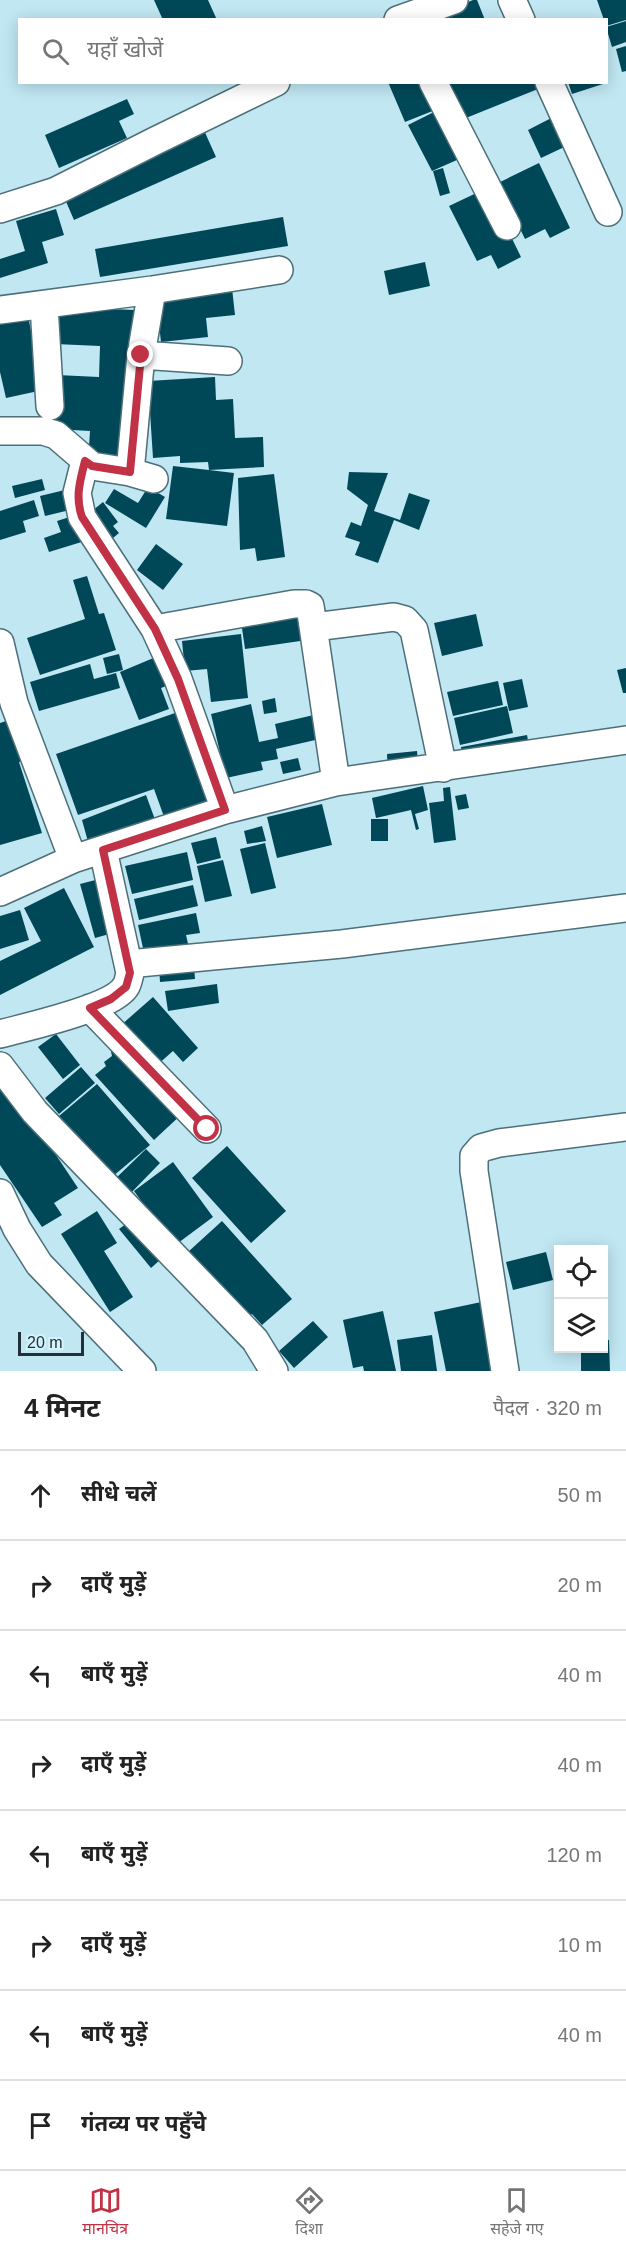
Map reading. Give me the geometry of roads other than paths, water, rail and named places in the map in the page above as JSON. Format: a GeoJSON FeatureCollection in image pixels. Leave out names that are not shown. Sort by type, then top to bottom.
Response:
{"type":"FeatureCollection","features":[{"type":"Feature","properties":{"kind":"street"},"geometry":{"type":"LineString","coordinates":[[403,18],[454,0]]}},
{"type":"Feature","properties":{"kind":"street"},"geometry":{"type":"LineString","coordinates":[[512,0],[520,18]]}},
{"type":"Feature","properties":{"kind":"street"},"geometry":{"type":"LineString","coordinates":[[0,210],[56,191],[272,84]]}},
{"type":"Feature","properties":{"kind":"street"},"geometry":{"type":"LineString","coordinates":[[434,84],[507,226]]}},
{"type":"Feature","properties":{"kind":"street"},"geometry":{"type":"LineString","coordinates":[[550,84],[608,212]]}},
{"type":"Feature","properties":{"kind":"street"},"geometry":{"type":"LineString","coordinates":[[0,310],[279,270]]}},
{"type":"Feature","properties":{"kind":"street"},"geometry":{"type":"LineString","coordinates":[[0,431],[43,431],[56,435],[92,466],[142,475],[141,355],[152,290]]}},
{"type":"Feature","properties":{"kind":"street"},"geometry":{"type":"LineString","coordinates":[[44,305],[50,406]]}},
{"type":"Feature","properties":{"kind":"street"},"geometry":{"type":"LineString","coordinates":[[141,355],[228,361]]}},
{"type":"Feature","properties":{"kind":"street"},"geometry":{"type":"LineString","coordinates":[[85,461],[77,494],[82,517],[155,629],[178,679],[225,810]]}},
{"type":"Feature","properties":{"kind":"street"},"geometry":{"type":"LineString","coordinates":[[155,629],[306,604],[312,611],[336,782]]}},
{"type":"Feature","properties":{"kind":"street"},"geometry":{"type":"LineString","coordinates":[[314,627],[394,617],[405,620],[414,630],[443,768]]}},
{"type":"Feature","properties":{"kind":"street"},"geometry":{"type":"LineString","coordinates":[[0,643],[14,703],[73,859]]}},
{"type":"Feature","properties":{"kind":"street"},"geometry":{"type":"LineString","coordinates":[[0,892],[73,859],[225,810],[336,782],[626,740]]}},
{"type":"Feature","properties":{"kind":"street"},"geometry":{"type":"LineString","coordinates":[[0,1034],[90,1008],[111,999],[126,987],[130,973],[103,850]]}},
{"type":"Feature","properties":{"kind":"street"},"geometry":{"type":"LineString","coordinates":[[128,964],[342,944],[626,908]]}},
{"type":"Feature","properties":{"kind":"street"},"geometry":{"type":"LineString","coordinates":[[90,1008],[207,1129]]}},
{"type":"Feature","properties":{"kind":"street"},"geometry":{"type":"LineString","coordinates":[[0,1066],[36,1112],[255,1340],[274,1371]]}},
{"type":"Feature","properties":{"kind":"street"},"geometry":{"type":"LineString","coordinates":[[505,1371],[474,1171],[474,1156],[481,1148],[499,1143],[626,1127]]}},
{"type":"Feature","properties":{"kind":"street"},"geometry":{"type":"LineString","coordinates":[[0,1193],[17,1229],[39,1264],[142,1371]]}}]}
